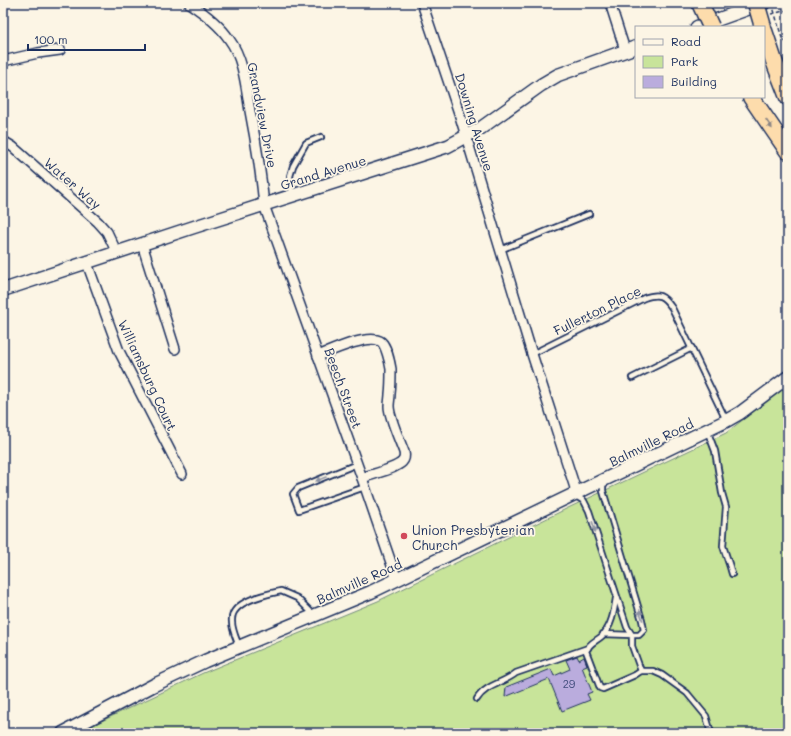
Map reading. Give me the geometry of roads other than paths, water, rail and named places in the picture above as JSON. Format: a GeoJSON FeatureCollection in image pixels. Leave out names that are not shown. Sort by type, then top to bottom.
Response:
{"type":"FeatureCollection","features":[{"type":"Feature","properties":{"kind":"highway"},"geometry":{"type":"LineString","coordinates":[[700,3],[711,26]]}},
{"type":"Feature","properties":{"kind":"highway"},"geometry":{"type":"LineString","coordinates":[[756,3],[768,30],[774,61],[788,96]]}},
{"type":"Feature","properties":{"kind":"highway"},"geometry":{"type":"LineString","coordinates":[[752,98],[788,151]]}},
{"type":"Feature","properties":{"kind":"street","name":"Grandview Drive"},"geometry":{"type":"LineString","coordinates":[[188,3],[221,29],[230,40],[238,54],[244,77],[261,172],[264,205]]}},
{"type":"Feature","properties":{"kind":"street","name":"Downing Avenue"},"geometry":{"type":"LineString","coordinates":[[422,3],[466,137],[576,494]]}},
{"type":"Feature","properties":{"kind":"street"},"geometry":{"type":"LineString","coordinates":[[610,3],[630,48]]}},
{"type":"Feature","properties":{"kind":"street"},"geometry":{"type":"LineString","coordinates":[[699,26],[764,3]]}},
{"type":"Feature","properties":{"kind":"street","name":"Grand Avenue"},"geometry":{"type":"LineString","coordinates":[[3,290],[142,244],[425,155],[448,146],[481,128],[541,85],[558,75],[630,48]]}},
{"type":"Feature","properties":{"kind":"street"},"geometry":{"type":"LineString","coordinates":[[3,61],[38,53],[60,50]]}},
{"type":"Feature","properties":{"kind":"street","name":"Water Way"},"geometry":{"type":"LineString","coordinates":[[3,141],[13,147],[98,222],[107,232],[117,253]]}},
{"type":"Feature","properties":{"kind":"street","name":"Beech Street"},"geometry":{"type":"LineString","coordinates":[[264,205],[364,482],[397,580]]}},
{"type":"Feature","properties":{"kind":"street"},"geometry":{"type":"LineString","coordinates":[[142,244],[175,349]]}},
{"type":"Feature","properties":{"kind":"street","name":"Williamsburg Court"},"geometry":{"type":"LineString","coordinates":[[87,263],[107,320],[122,356],[182,474]]}},
{"type":"Feature","properties":{"kind":"street"},"geometry":{"type":"LineString","coordinates":[[318,356],[340,347],[372,340],[380,341],[388,355],[391,368],[389,406],[405,458],[396,466],[364,482]]}},
{"type":"Feature","properties":{"kind":"street","name":"Balmville Road"},"geometry":{"type":"LineString","coordinates":[[63,733],[85,727],[154,685],[205,660],[316,616],[397,580],[726,421],[740,413],[788,377]]}},
{"type":"Feature","properties":{"kind":"lane"},"geometry":{"type":"LineString","coordinates":[[293,196],[290,176],[293,166],[306,143],[321,136]]}},
{"type":"Feature","properties":{"kind":"lane"},"geometry":{"type":"LineString","coordinates":[[500,250],[589,214]]}},
{"type":"Feature","properties":{"kind":"lane","name":"Fullerton Place"},"geometry":{"type":"LineString","coordinates":[[532,354],[644,298],[656,295],[662,296],[672,308],[726,421]]}},
{"type":"Feature","properties":{"kind":"lane"},"geometry":{"type":"LineString","coordinates":[[632,378],[692,348]]}},
{"type":"Feature","properties":{"kind":"lane"},"geometry":{"type":"LineString","coordinates":[[707,430],[715,451],[722,493],[726,507],[723,546],[732,574]]}},
{"type":"Feature","properties":{"kind":"lane"},"geometry":{"type":"LineString","coordinates":[[357,464],[298,488],[293,494],[295,502],[299,510],[364,482]]}},
{"type":"Feature","properties":{"kind":"lane"},"geometry":{"type":"LineString","coordinates":[[603,481],[603,491],[644,630],[639,635],[604,634]]}},
{"type":"Feature","properties":{"kind":"lane"},"geometry":{"type":"LineString","coordinates":[[576,494],[584,500],[589,512],[616,596],[627,627],[632,635],[632,646],[641,671]]}},
{"type":"Feature","properties":{"kind":"lane"},"geometry":{"type":"LineString","coordinates":[[239,647],[232,624],[232,617],[235,609],[243,603],[281,591],[297,598],[316,616]]}},
{"type":"Feature","properties":{"kind":"lane"},"geometry":{"type":"LineString","coordinates":[[616,596],[608,629],[604,634],[589,645],[586,651],[600,688],[603,689],[641,671],[653,671],[658,673],[687,693],[706,716],[711,733]]}},
{"type":"Feature","properties":{"kind":"lane"},"geometry":{"type":"LineString","coordinates":[[477,699],[484,690],[509,679],[516,673],[588,648]]}},
{"type":"Feature","properties":{"kind":"place","name":"Union Presbyterian Church"},"geometry":{"type":"Point","coordinates":[404,536]}}]}
